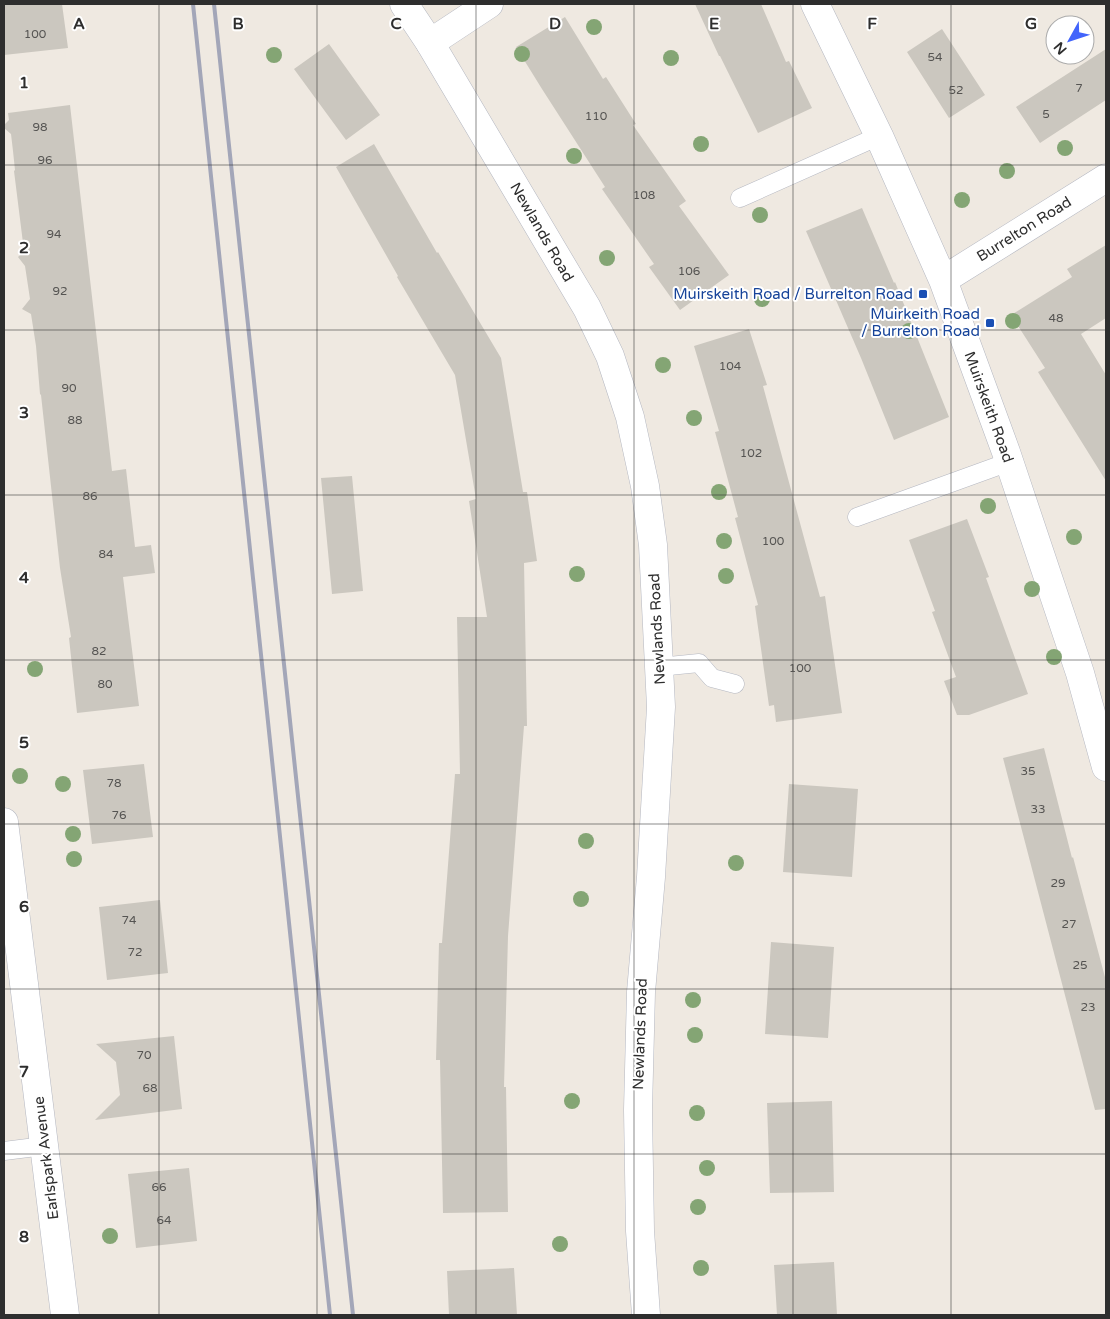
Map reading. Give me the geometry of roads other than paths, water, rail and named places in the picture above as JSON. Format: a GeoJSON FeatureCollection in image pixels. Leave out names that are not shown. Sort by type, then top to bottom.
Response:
{"type":"FeatureCollection","features":[{"type":"Feature","properties":{"kind":"street","name":"Newlands Road"},"geometry":{"type":"LineString","coordinates":[[404,4],[430,43],[587,308],[610,356],[630,417],[645,486],[652,545],[661,707],[651,877],[640,992],[638,1110],[640,1231],[646,1315]]}},
{"type":"Feature","properties":{"kind":"street"},"geometry":{"type":"LineString","coordinates":[[430,43],[489,4]]}},
{"type":"Feature","properties":{"kind":"street","name":"Muirskeith Road"},"geometry":{"type":"LineString","coordinates":[[816,4],[879,136],[942,280],[1009,462],[1080,673],[1106,767]]}},
{"type":"Feature","properties":{"kind":"street","name":"Burrelton Road"},"geometry":{"type":"LineString","coordinates":[[942,280],[1106,178]]}},
{"type":"Feature","properties":{"kind":"street","name":"Earlspark Avenue"},"geometry":{"type":"LineString","coordinates":[[4,822],[12,942],[44,1146],[65,1315]]}},
{"type":"Feature","properties":{"kind":"lane"},"geometry":{"type":"LineString","coordinates":[[740,198],[879,136]]}},
{"type":"Feature","properties":{"kind":"lane"},"geometry":{"type":"LineString","coordinates":[[857,517],[1009,462]]}},
{"type":"Feature","properties":{"kind":"lane"},"geometry":{"type":"LineString","coordinates":[[659,667],[699,663],[712,678],[735,684]]}},
{"type":"Feature","properties":{"kind":"lane"},"geometry":{"type":"LineString","coordinates":[[4,1151],[44,1146]]}},
{"type":"Feature","properties":{"kind":"railway"},"geometry":{"type":"LineString","coordinates":[[193,4],[330,1315]]}},
{"type":"Feature","properties":{"kind":"railway"},"geometry":{"type":"LineString","coordinates":[[214,4],[353,1315]]}},
{"type":"Feature","properties":{"kind":"place","name":"Muirskeith Road / Burrelton Road"},"geometry":{"type":"Point","coordinates":[923,294]}},
{"type":"Feature","properties":{"kind":"place","name":"Muirkeith Road / Burrelton Road"},"geometry":{"type":"Point","coordinates":[990,323]}}]}
